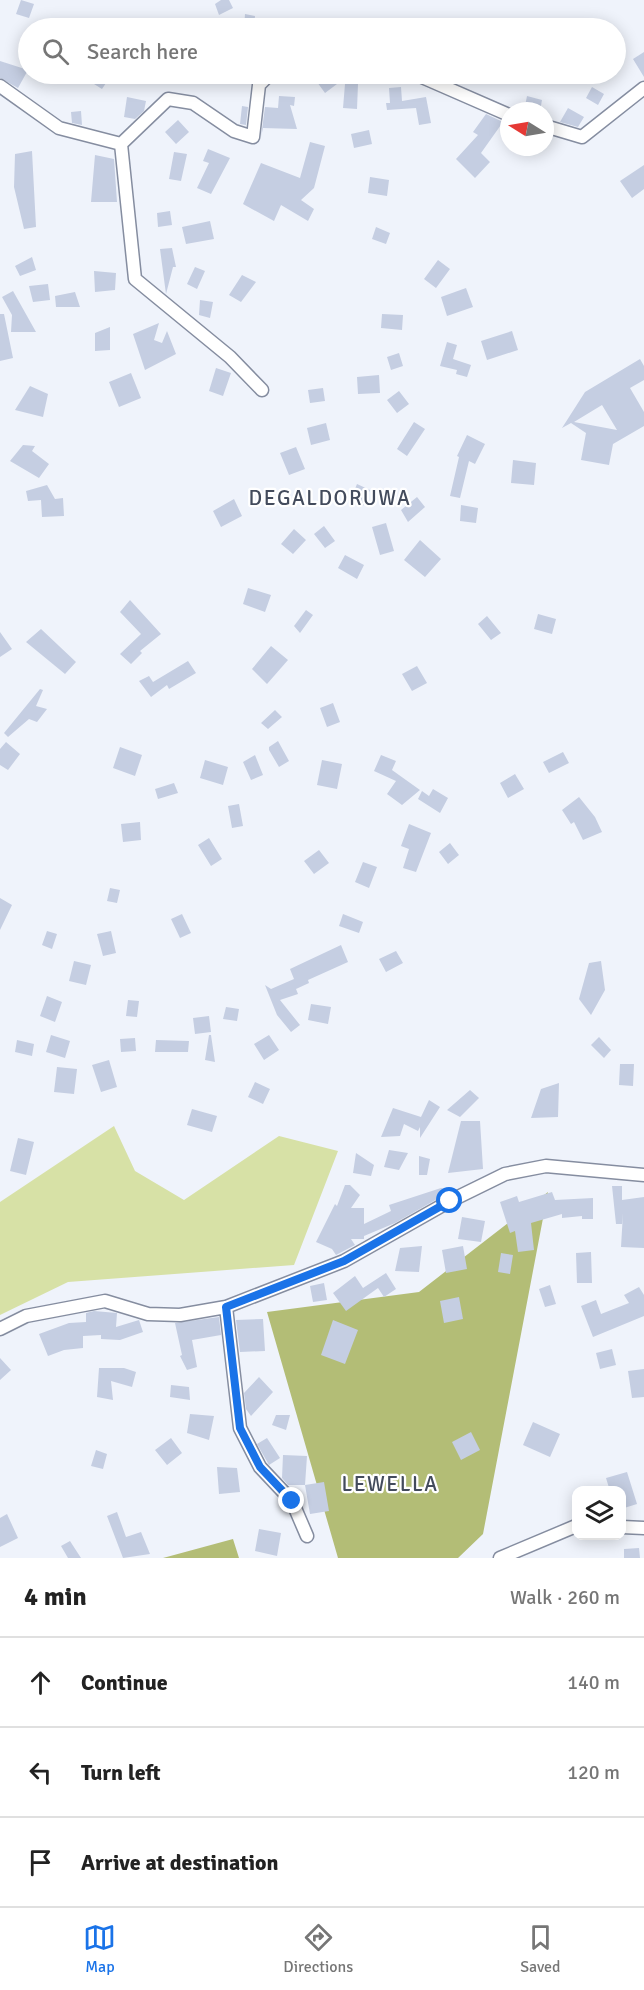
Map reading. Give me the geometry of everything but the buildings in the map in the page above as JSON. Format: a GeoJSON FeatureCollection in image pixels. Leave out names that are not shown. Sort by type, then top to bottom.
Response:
{"type":"FeatureCollection","features":[{"type":"Feature","properties":{"kind":"street"},"geometry":{"type":"LineString","coordinates":[[121,144],[168,99],[193,103],[234,131],[253,137],[260,84]]}},
{"type":"Feature","properties":{"kind":"street"},"geometry":{"type":"LineString","coordinates":[[438,84],[500,111]]}},
{"type":"Feature","properties":{"kind":"street"},"geometry":{"type":"LineString","coordinates":[[0,86],[59,128],[121,144]]}},
{"type":"Feature","properties":{"kind":"street"},"geometry":{"type":"LineString","coordinates":[[554,129],[582,137],[644,88]]}},
{"type":"Feature","properties":{"kind":"street"},"geometry":{"type":"LineString","coordinates":[[121,144],[135,279],[230,357],[262,390]]}},
{"type":"Feature","properties":{"kind":"street"},"geometry":{"type":"LineString","coordinates":[[0,1329],[26,1316],[105,1301],[148,1314],[180,1315],[226,1307],[344,1261],[450,1201],[505,1174],[546,1166],[644,1176]]}},
{"type":"Feature","properties":{"kind":"street"},"geometry":{"type":"LineString","coordinates":[[226,1307],[240,1428],[260,1467],[292,1501],[307,1536]]}},
{"type":"Feature","properties":{"kind":"street"},"geometry":{"type":"LineString","coordinates":[[626,1527],[644,1528]]}},
{"type":"Feature","properties":{"kind":"street"},"geometry":{"type":"LineString","coordinates":[[500,1558],[572,1528]]}},
{"type":"Feature","properties":{"kind":"green space"},"geometry":{"type":"Polygon","coordinates":[[[114,1126],[135,1171],[184,1200],[279,1136],[338,1151],[294,1265],[68,1282],[0,1315],[0,1202],[114,1126]]]}},
{"type":"Feature","properties":{"kind":"green space"},"geometry":{"type":"Polygon","coordinates":[[[548,1192],[483,1534],[458,1558],[338,1558],[267,1312],[419,1292],[548,1192]]]}},
{"type":"Feature","properties":{"kind":"green space"},"geometry":{"type":"Polygon","coordinates":[[[233,1539],[239,1558],[163,1558],[233,1539]]]}},
{"type":"Feature","properties":{"kind":"district","name":"DEGALDORUWA"},"geometry":{"type":"Point","coordinates":[330,498]}},
{"type":"Feature","properties":{"kind":"district","name":"LEWELLA"},"geometry":{"type":"Point","coordinates":[390,1484]}},
{"type":"Feature","properties":{"kind":"route"},"geometry":{"type":"LineString","coordinates":[[292,1501],[260,1467],[240,1428],[226,1307],[344,1261],[450,1201]]}}]}
